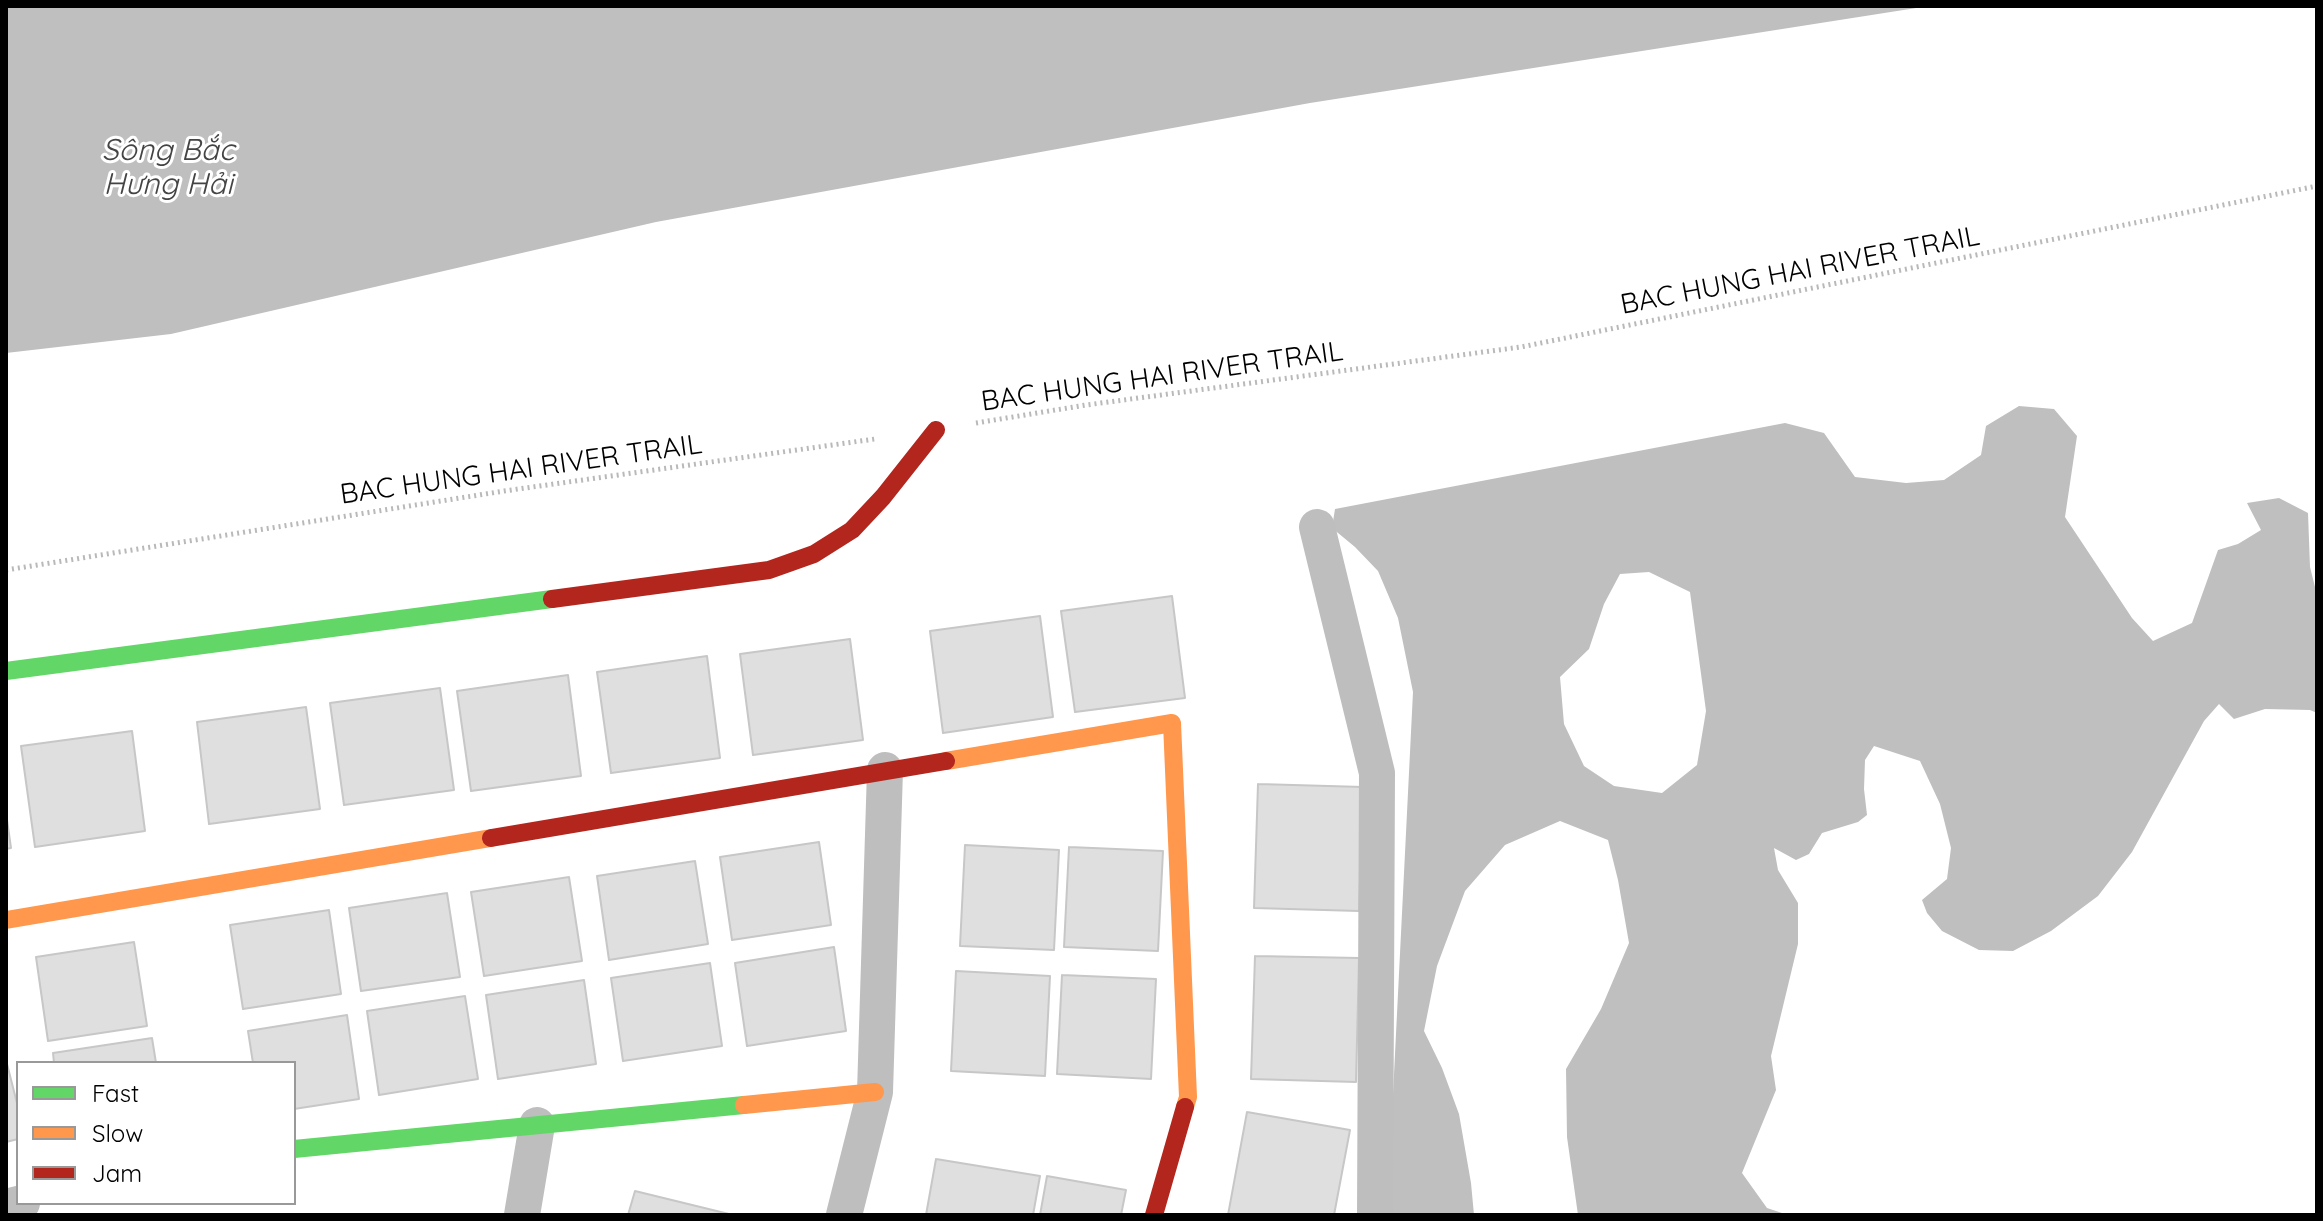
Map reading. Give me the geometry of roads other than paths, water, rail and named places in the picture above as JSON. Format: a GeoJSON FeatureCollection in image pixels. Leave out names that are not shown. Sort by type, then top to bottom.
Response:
{"type":"FeatureCollection","features":[{"type":"Feature","properties":{"kind":"street"},"geometry":{"type":"LineString","coordinates":[[6,671],[769,570],[814,554],[852,530],[883,497],[936,430]]}},
{"type":"Feature","properties":{"kind":"street"},"geometry":{"type":"LineString","coordinates":[[1317,527],[1377,773],[1375,1215]]}},
{"type":"Feature","properties":{"kind":"street"},"geometry":{"type":"LineString","coordinates":[[6,920],[1172,723],[1188,1097],[1154,1215]]}},
{"type":"Feature","properties":{"kind":"street"},"geometry":{"type":"LineString","coordinates":[[844,1215],[875,1092],[885,770]]}},
{"type":"Feature","properties":{"kind":"street"},"geometry":{"type":"LineString","coordinates":[[296,1149],[875,1092]]}},
{"type":"Feature","properties":{"kind":"street"},"geometry":{"type":"LineString","coordinates":[[522,1215],[537,1125]]}},
{"type":"Feature","properties":{"kind":"water","name":"Sông Bắc Hưng Hải"},"geometry":{"type":"Polygon","coordinates":[[[6,6],[1929,6],[1310,103],[656,222],[171,334],[6,353],[6,6]]]}},
{"type":"Feature","properties":{"kind":"water"},"geometry":{"type":"Polygon","coordinates":[[[2019,406],[2054,409],[2077,436],[2065,517],[2132,618],[2153,641],[2192,623],[2218,550],[2238,544],[2261,530],[2247,503],[2279,498],[2308,513],[2310,567],[2317,595],[2317,713],[2310,710],[2265,709],[2234,719],[2219,704],[2204,721],[2132,852],[2098,896],[2051,931],[2013,951],[1979,950],[1942,931],[1927,913],[1922,900],[1947,879],[1951,848],[1940,804],[1920,761],[1874,746],[1865,760],[1867,815],[1858,822],[1822,833],[1809,854],[1796,860],[1774,848],[1778,870],[1798,903],[1798,944],[1771,1056],[1776,1090],[1742,1173],[1767,1208],[1788,1215],[1578,1215],[1567,1137],[1566,1069],[1601,1009],[1629,943],[1618,880],[1608,840],[1560,821],[1505,845],[1465,891],[1437,966],[1424,1031],[1459,1114],[1474,1215],[1387,1215],[1413,692],[1398,618],[1378,571],[1332,528],[1335,509],[1785,423],[1824,433],[1855,477],[1906,483],[1944,480],[1981,455],[1986,426],[2019,406]],[[1649,572],[1620,574],[1604,604],[1589,649],[1560,677],[1564,724],[1584,766],[1614,786],[1662,793],[1697,765],[1706,711],[1690,592],[1649,572]]]}}]}
